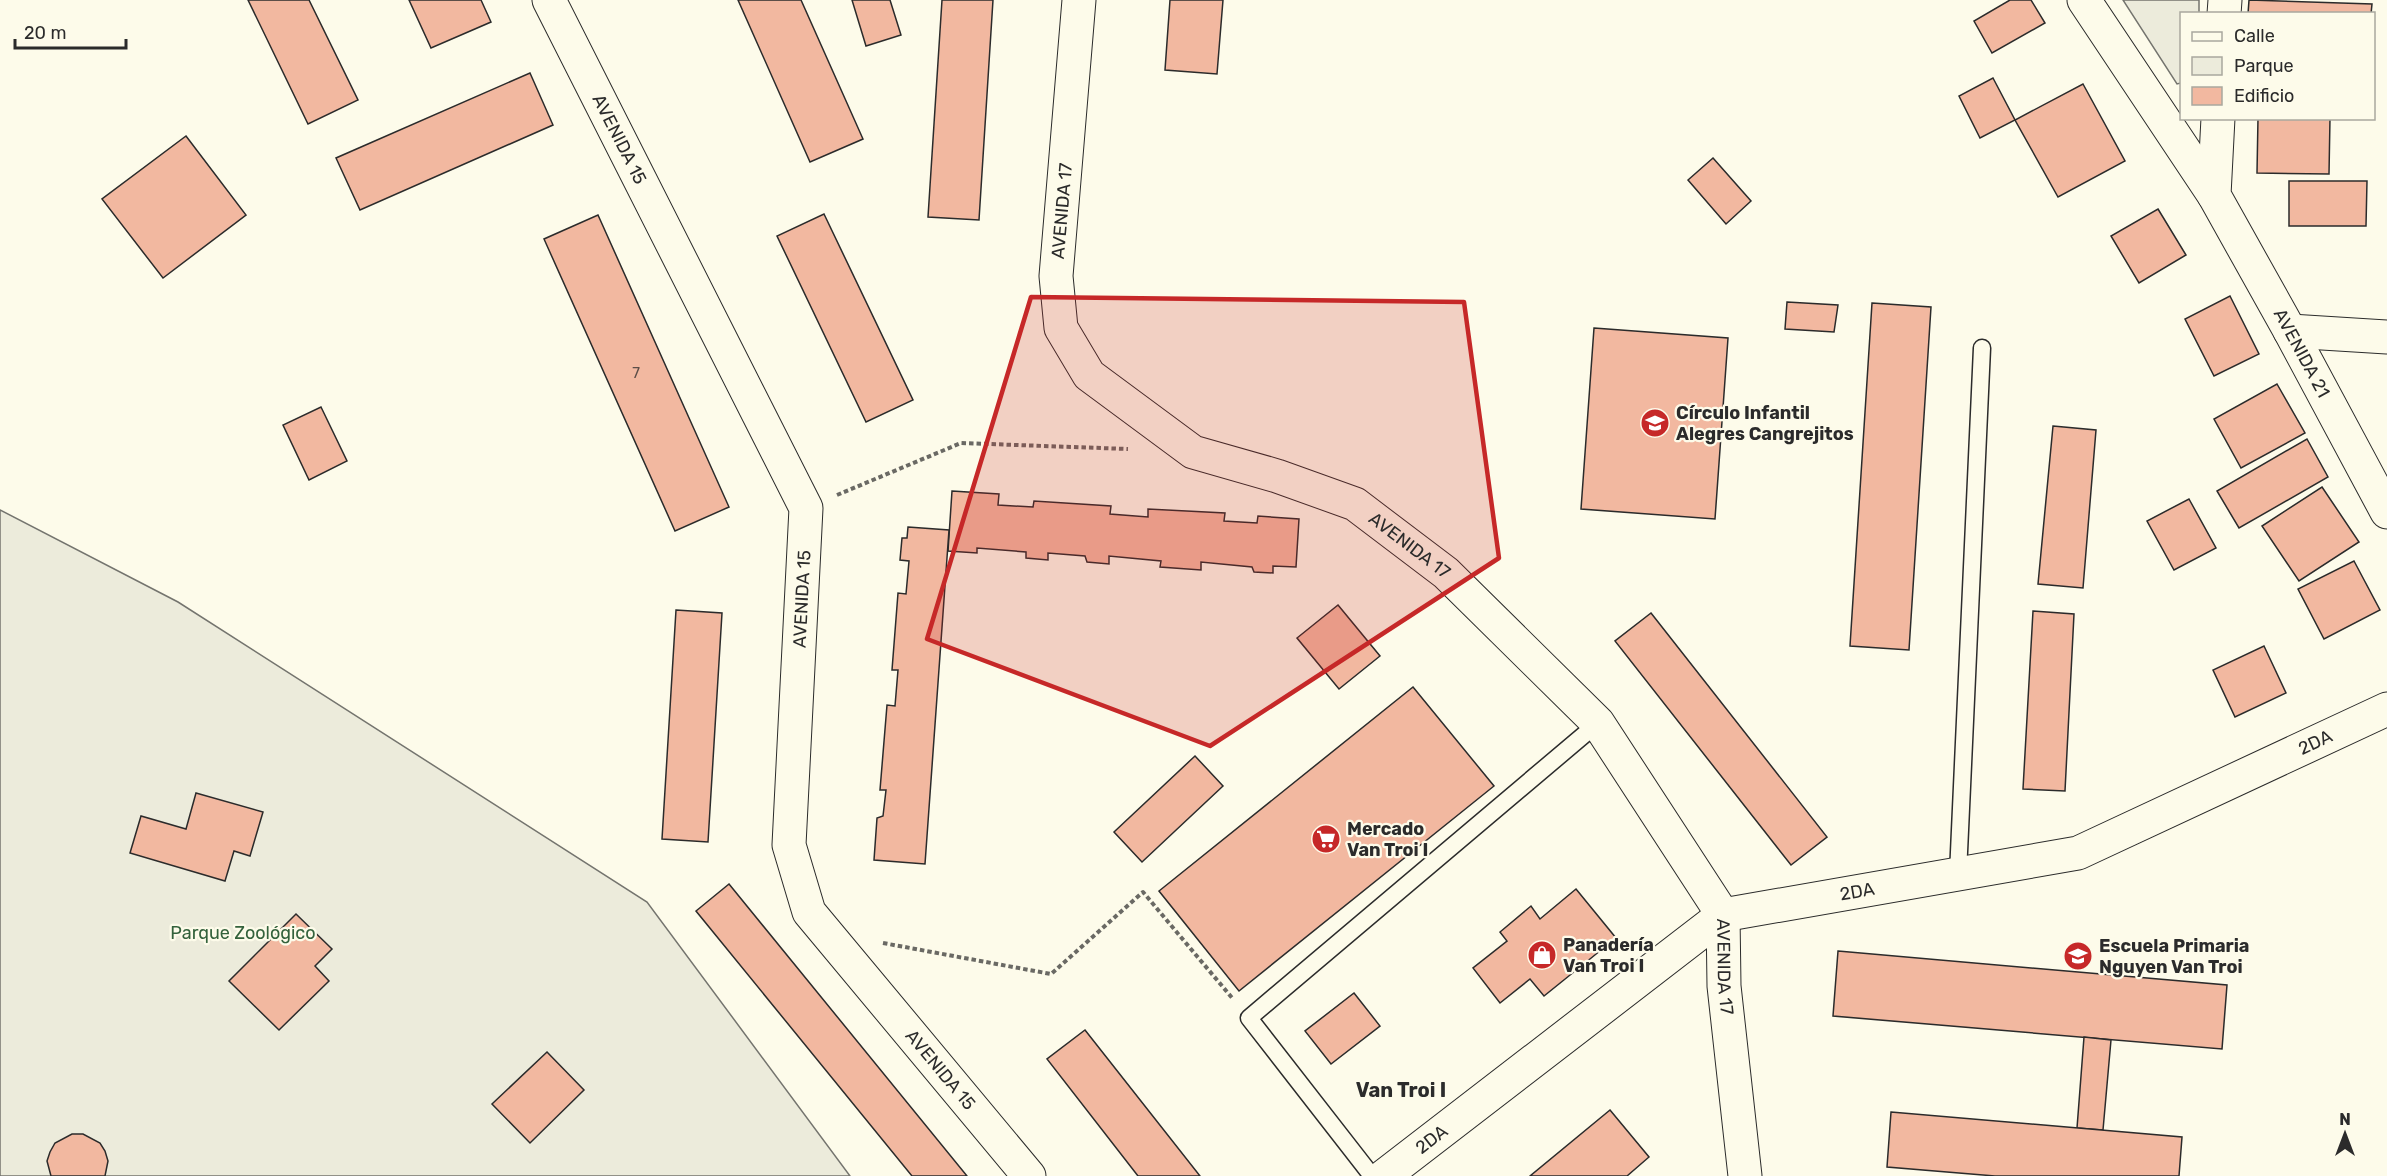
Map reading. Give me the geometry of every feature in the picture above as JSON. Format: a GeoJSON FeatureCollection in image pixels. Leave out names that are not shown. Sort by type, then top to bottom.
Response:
{"type":"FeatureCollection","features":[{"type":"Feature","properties":{"kind":"street","name":"AVENIDA 15"},"geometry":{"type":"LineString","coordinates":[[549,0],[806,508],[789,845],[809,912],[1029,1176]]}},
{"type":"Feature","properties":{"kind":"street","name":"AVENIDA 17"},"geometry":{"type":"LineString","coordinates":[[1079,0],[1056,276],[1061,328],[1089,375],[1193,452],[1277,476],[1355,504],[1446,573],[1598,723],[1723,915],[1724,986],[1745,1176]]}},
{"type":"Feature","properties":{"kind":"street","name":"AVENIDA 21"},"geometry":{"type":"LineString","coordinates":[[2084,0],[2214,195],[2387,512]]}},
{"type":"Feature","properties":{"kind":"street"},"geometry":{"type":"LineString","coordinates":[[2214,195],[2218,120]]}},
{"type":"Feature","properties":{"kind":"street"},"geometry":{"type":"LineString","coordinates":[[2290,331],[2387,338]]}},
{"type":"Feature","properties":{"kind":"street","name":"2DA"},"geometry":{"type":"LineString","coordinates":[[1384,1176],[1723,915],[2078,853],[2387,709]]}},
{"type":"Feature","properties":{"kind":"lane"},"geometry":{"type":"LineString","coordinates":[[1958,874],[1982,348]]}},
{"type":"Feature","properties":{"kind":"lane"},"geometry":{"type":"LineString","coordinates":[[1372,1176],[1249,1018],[1598,723]]}},
{"type":"Feature","properties":{"kind":"path"},"geometry":{"type":"LineString","coordinates":[[806,508],[961,443],[1135,450]]}},
{"type":"Feature","properties":{"kind":"path"},"geometry":{"type":"LineString","coordinates":[[826,933],[1051,974],[1143,892],[1249,1018]]}},
{"type":"Feature","properties":{"kind":"highlighted area"},"geometry":{"type":"Polygon","coordinates":[[[1031,297],[1464,302],[1499,558],[1210,746],[927,639],[1031,297]]]}},
{"type":"Feature","properties":{"kind":"green space"},"geometry":{"type":"Polygon","coordinates":[[[2123,0],[2199,0],[2199,12],[2180,12],[2180,83],[2177,84],[2123,0]]]}},
{"type":"Feature","properties":{"kind":"green space","name":"Parque Zoológico"},"geometry":{"type":"Polygon","coordinates":[[[0,510],[178,602],[647,902],[850,1176],[0,1176],[0,510]]]}},
{"type":"Feature","properties":{"kind":"building"},"geometry":{"type":"Polygon","coordinates":[[[248,0],[309,0],[358,100],[308,124],[248,0]]]}},
{"type":"Feature","properties":{"kind":"building"},"geometry":{"type":"Polygon","coordinates":[[[409,0],[481,0],[491,22],[431,48],[409,0]]]}},
{"type":"Feature","properties":{"kind":"building"},"geometry":{"type":"Polygon","coordinates":[[[738,0],[801,0],[863,139],[810,162],[738,0]]]}},
{"type":"Feature","properties":{"kind":"building"},"geometry":{"type":"Polygon","coordinates":[[[852,0],[890,0],[901,35],[866,46],[852,0]]]}},
{"type":"Feature","properties":{"kind":"building"},"geometry":{"type":"Polygon","coordinates":[[[942,0],[993,0],[979,220],[928,217],[942,0]]]}},
{"type":"Feature","properties":{"kind":"building"},"geometry":{"type":"Polygon","coordinates":[[[1170,0],[1223,0],[1217,74],[1165,70],[1170,0]]]}},
{"type":"Feature","properties":{"kind":"building"},"geometry":{"type":"Polygon","coordinates":[[[2010,0],[2031,0],[2045,23],[1992,53],[1974,21],[2010,0]]]}},
{"type":"Feature","properties":{"kind":"building"},"geometry":{"type":"Polygon","coordinates":[[[2249,0],[2372,4],[2371,12],[2248,12],[2249,0]]]}},
{"type":"Feature","properties":{"kind":"building"},"geometry":{"type":"Polygon","coordinates":[[[530,73],[553,125],[360,210],[336,158],[530,73]]]}},
{"type":"Feature","properties":{"kind":"building"},"geometry":{"type":"Polygon","coordinates":[[[1993,78],[2015,120],[1980,138],[1959,96],[1993,78]]]}},
{"type":"Feature","properties":{"kind":"building"},"geometry":{"type":"Polygon","coordinates":[[[2083,84],[2125,161],[2058,197],[2015,120],[2083,84]]]}},
{"type":"Feature","properties":{"kind":"building"},"geometry":{"type":"Polygon","coordinates":[[[2258,120],[2330,120],[2329,174],[2257,173],[2258,120]]]}},
{"type":"Feature","properties":{"kind":"building"},"geometry":{"type":"Polygon","coordinates":[[[186,136],[246,215],[163,278],[102,199],[186,136]]]}},
{"type":"Feature","properties":{"kind":"building"},"geometry":{"type":"Polygon","coordinates":[[[1713,158],[1751,201],[1726,224],[1688,180],[1713,158]]]}},
{"type":"Feature","properties":{"kind":"building"},"geometry":{"type":"Polygon","coordinates":[[[2289,181],[2367,181],[2366,226],[2289,226],[2289,181]]]}},
{"type":"Feature","properties":{"kind":"building"},"geometry":{"type":"Polygon","coordinates":[[[2158,209],[2186,255],[2139,283],[2111,236],[2158,209]]]}},
{"type":"Feature","properties":{"kind":"building"},"geometry":{"type":"Polygon","coordinates":[[[824,214],[913,400],[866,422],[777,236],[824,214]]]}},
{"type":"Feature","properties":{"kind":"building"},"geometry":{"type":"Polygon","coordinates":[[[598,215],[729,507],[675,531],[544,239],[598,215]]]}},
{"type":"Feature","properties":{"kind":"building"},"geometry":{"type":"Polygon","coordinates":[[[2230,296],[2259,354],[2214,376],[2185,319],[2230,296]]]}},
{"type":"Feature","properties":{"kind":"building"},"geometry":{"type":"Polygon","coordinates":[[[1787,302],[1838,305],[1834,332],[1785,329],[1787,302]]]}},
{"type":"Feature","properties":{"kind":"building"},"geometry":{"type":"Polygon","coordinates":[[[1872,303],[1931,307],[1909,650],[1850,646],[1872,303]]]}},
{"type":"Feature","properties":{"kind":"building","name":"Círculo Infantil Alegres Cangrejitos"},"geometry":{"type":"Polygon","coordinates":[[[1594,328],[1728,338],[1715,519],[1581,509],[1594,328]]]}},
{"type":"Feature","properties":{"kind":"building"},"geometry":{"type":"Polygon","coordinates":[[[2277,384],[2305,433],[2241,468],[2214,419],[2277,384]]]}},
{"type":"Feature","properties":{"kind":"building"},"geometry":{"type":"Polygon","coordinates":[[[321,407],[347,461],[309,480],[283,425],[321,407]]]}},
{"type":"Feature","properties":{"kind":"building"},"geometry":{"type":"Polygon","coordinates":[[[2053,426],[2096,430],[2083,588],[2038,584],[2053,426]]]}},
{"type":"Feature","properties":{"kind":"building"},"geometry":{"type":"Polygon","coordinates":[[[2307,439],[2328,477],[2239,528],[2217,491],[2307,439]]]}},
{"type":"Feature","properties":{"kind":"building"},"geometry":{"type":"Polygon","coordinates":[[[2322,487],[2359,542],[2299,581],[2262,526],[2322,487]]]}},
{"type":"Feature","properties":{"kind":"building"},"geometry":{"type":"Polygon","coordinates":[[[952,491],[999,494],[998,505],[1033,507],[1034,501],[1111,506],[1110,514],[1148,517],[1148,509],[1225,513],[1224,521],[1257,523],[1258,516],[1299,519],[1296,567],[1273,566],[1273,573],[1254,572],[1252,567],[1201,562],[1201,570],[1160,567],[1161,561],[1109,556],[1109,564],[1087,562],[1085,556],[1048,553],[1048,560],[1026,558],[1026,552],[977,548],[977,553],[948,551],[952,491]]]}},
{"type":"Feature","properties":{"kind":"building"},"geometry":{"type":"Polygon","coordinates":[[[2189,499],[2216,548],[2174,570],[2147,521],[2189,499]]]}},
{"type":"Feature","properties":{"kind":"building"},"geometry":{"type":"Polygon","coordinates":[[[908,527],[949,530],[925,864],[874,860],[877,818],[883,816],[886,790],[880,790],[887,705],[895,706],[898,670],[892,670],[898,593],[906,594],[909,561],[900,560],[902,538],[907,538],[908,527]]]}},
{"type":"Feature","properties":{"kind":"building"},"geometry":{"type":"Polygon","coordinates":[[[2354,561],[2380,610],[2324,639],[2298,589],[2354,561]]]}},
{"type":"Feature","properties":{"kind":"building"},"geometry":{"type":"Polygon","coordinates":[[[1338,605],[1380,656],[1339,689],[1297,638],[1338,605]]]}},
{"type":"Feature","properties":{"kind":"building"},"geometry":{"type":"Polygon","coordinates":[[[676,610],[722,613],[708,842],[662,839],[676,610]]]}},
{"type":"Feature","properties":{"kind":"building"},"geometry":{"type":"Polygon","coordinates":[[[2033,611],[2074,614],[2065,791],[2023,789],[2033,611]]]}},
{"type":"Feature","properties":{"kind":"building"},"geometry":{"type":"Polygon","coordinates":[[[1651,613],[1827,837],[1791,865],[1615,641],[1651,613]]]}},
{"type":"Feature","properties":{"kind":"building"},"geometry":{"type":"Polygon","coordinates":[[[2264,646],[2286,693],[2235,717],[2213,670],[2264,646]]]}},
{"type":"Feature","properties":{"kind":"building","name":"Mercado Van Troi I"},"geometry":{"type":"Polygon","coordinates":[[[1413,687],[1494,786],[1239,991],[1159,891],[1413,687]]]}},
{"type":"Feature","properties":{"kind":"building"},"geometry":{"type":"Polygon","coordinates":[[[1195,756],[1223,786],[1142,862],[1114,832],[1195,756]]]}},
{"type":"Feature","properties":{"kind":"building"},"geometry":{"type":"Polygon","coordinates":[[[196,793],[263,812],[250,856],[234,851],[225,881],[130,853],[141,816],[186,829],[196,793]]]}},
{"type":"Feature","properties":{"kind":"building"},"geometry":{"type":"Polygon","coordinates":[[[729,884],[967,1176],[912,1176],[696,911],[729,884]]]}},
{"type":"Feature","properties":{"kind":"building","name":"Panadería Van Troi I"},"geometry":{"type":"Polygon","coordinates":[[[1576,889],[1616,938],[1544,996],[1530,979],[1500,1003],[1473,968],[1507,941],[1500,932],[1531,906],[1540,919],[1576,889]]]}},
{"type":"Feature","properties":{"kind":"building"},"geometry":{"type":"Polygon","coordinates":[[[296,914],[332,949],[315,966],[329,981],[279,1030],[229,981],[296,914]]]}},
{"type":"Feature","properties":{"kind":"building"},"geometry":{"type":"Polygon","coordinates":[[[1838,951],[2227,985],[2222,1049],[1833,1016],[1838,951]]]}},
{"type":"Feature","properties":{"kind":"building"},"geometry":{"type":"Polygon","coordinates":[[[1354,993],[1380,1026],[1331,1064],[1305,1031],[1354,993]]]}},
{"type":"Feature","properties":{"kind":"building"},"geometry":{"type":"Polygon","coordinates":[[[1085,1030],[1200,1176],[1138,1176],[1047,1059],[1085,1030]]]}},
{"type":"Feature","properties":{"kind":"building"},"geometry":{"type":"Polygon","coordinates":[[[2084,1037],[2111,1040],[2103,1130],[2077,1128],[2084,1037]]]}},
{"type":"Feature","properties":{"kind":"building"},"geometry":{"type":"Polygon","coordinates":[[[547,1052],[584,1090],[530,1143],[492,1104],[547,1052]]]}},
{"type":"Feature","properties":{"kind":"building"},"geometry":{"type":"Polygon","coordinates":[[[1610,1110],[1649,1157],[1627,1176],[1530,1176],[1610,1110]]]}},
{"type":"Feature","properties":{"kind":"building"},"geometry":{"type":"Polygon","coordinates":[[[1891,1112],[2182,1137],[2179,1176],[1995,1176],[1887,1167],[1891,1112]]]}},
{"type":"Feature","properties":{"kind":"building"},"geometry":{"type":"Polygon","coordinates":[[[72,1134],[83,1134],[100,1143],[108,1161],[105,1176],[51,1176],[47,1161],[50,1152],[55,1143],[72,1134]]]}},
{"type":"Feature","properties":{"kind":"place","name":"Círculo Infantil Alegres Cangrejitos"},"geometry":{"type":"Point","coordinates":[1655,423]}},
{"type":"Feature","properties":{"kind":"place","name":"Mercado Van Troi I"},"geometry":{"type":"Point","coordinates":[1326,839]}},
{"type":"Feature","properties":{"kind":"place","name":"Panadería Van Troi I"},"geometry":{"type":"Point","coordinates":[1542,955]}},
{"type":"Feature","properties":{"kind":"place","name":"Escuela Primaria Nguyen Van Troi"},"geometry":{"type":"Point","coordinates":[2078,956]}},
{"type":"Feature","properties":{"kind":"district","name":"Van Troi I"},"geometry":{"type":"Point","coordinates":[1401,1090]}}]}
